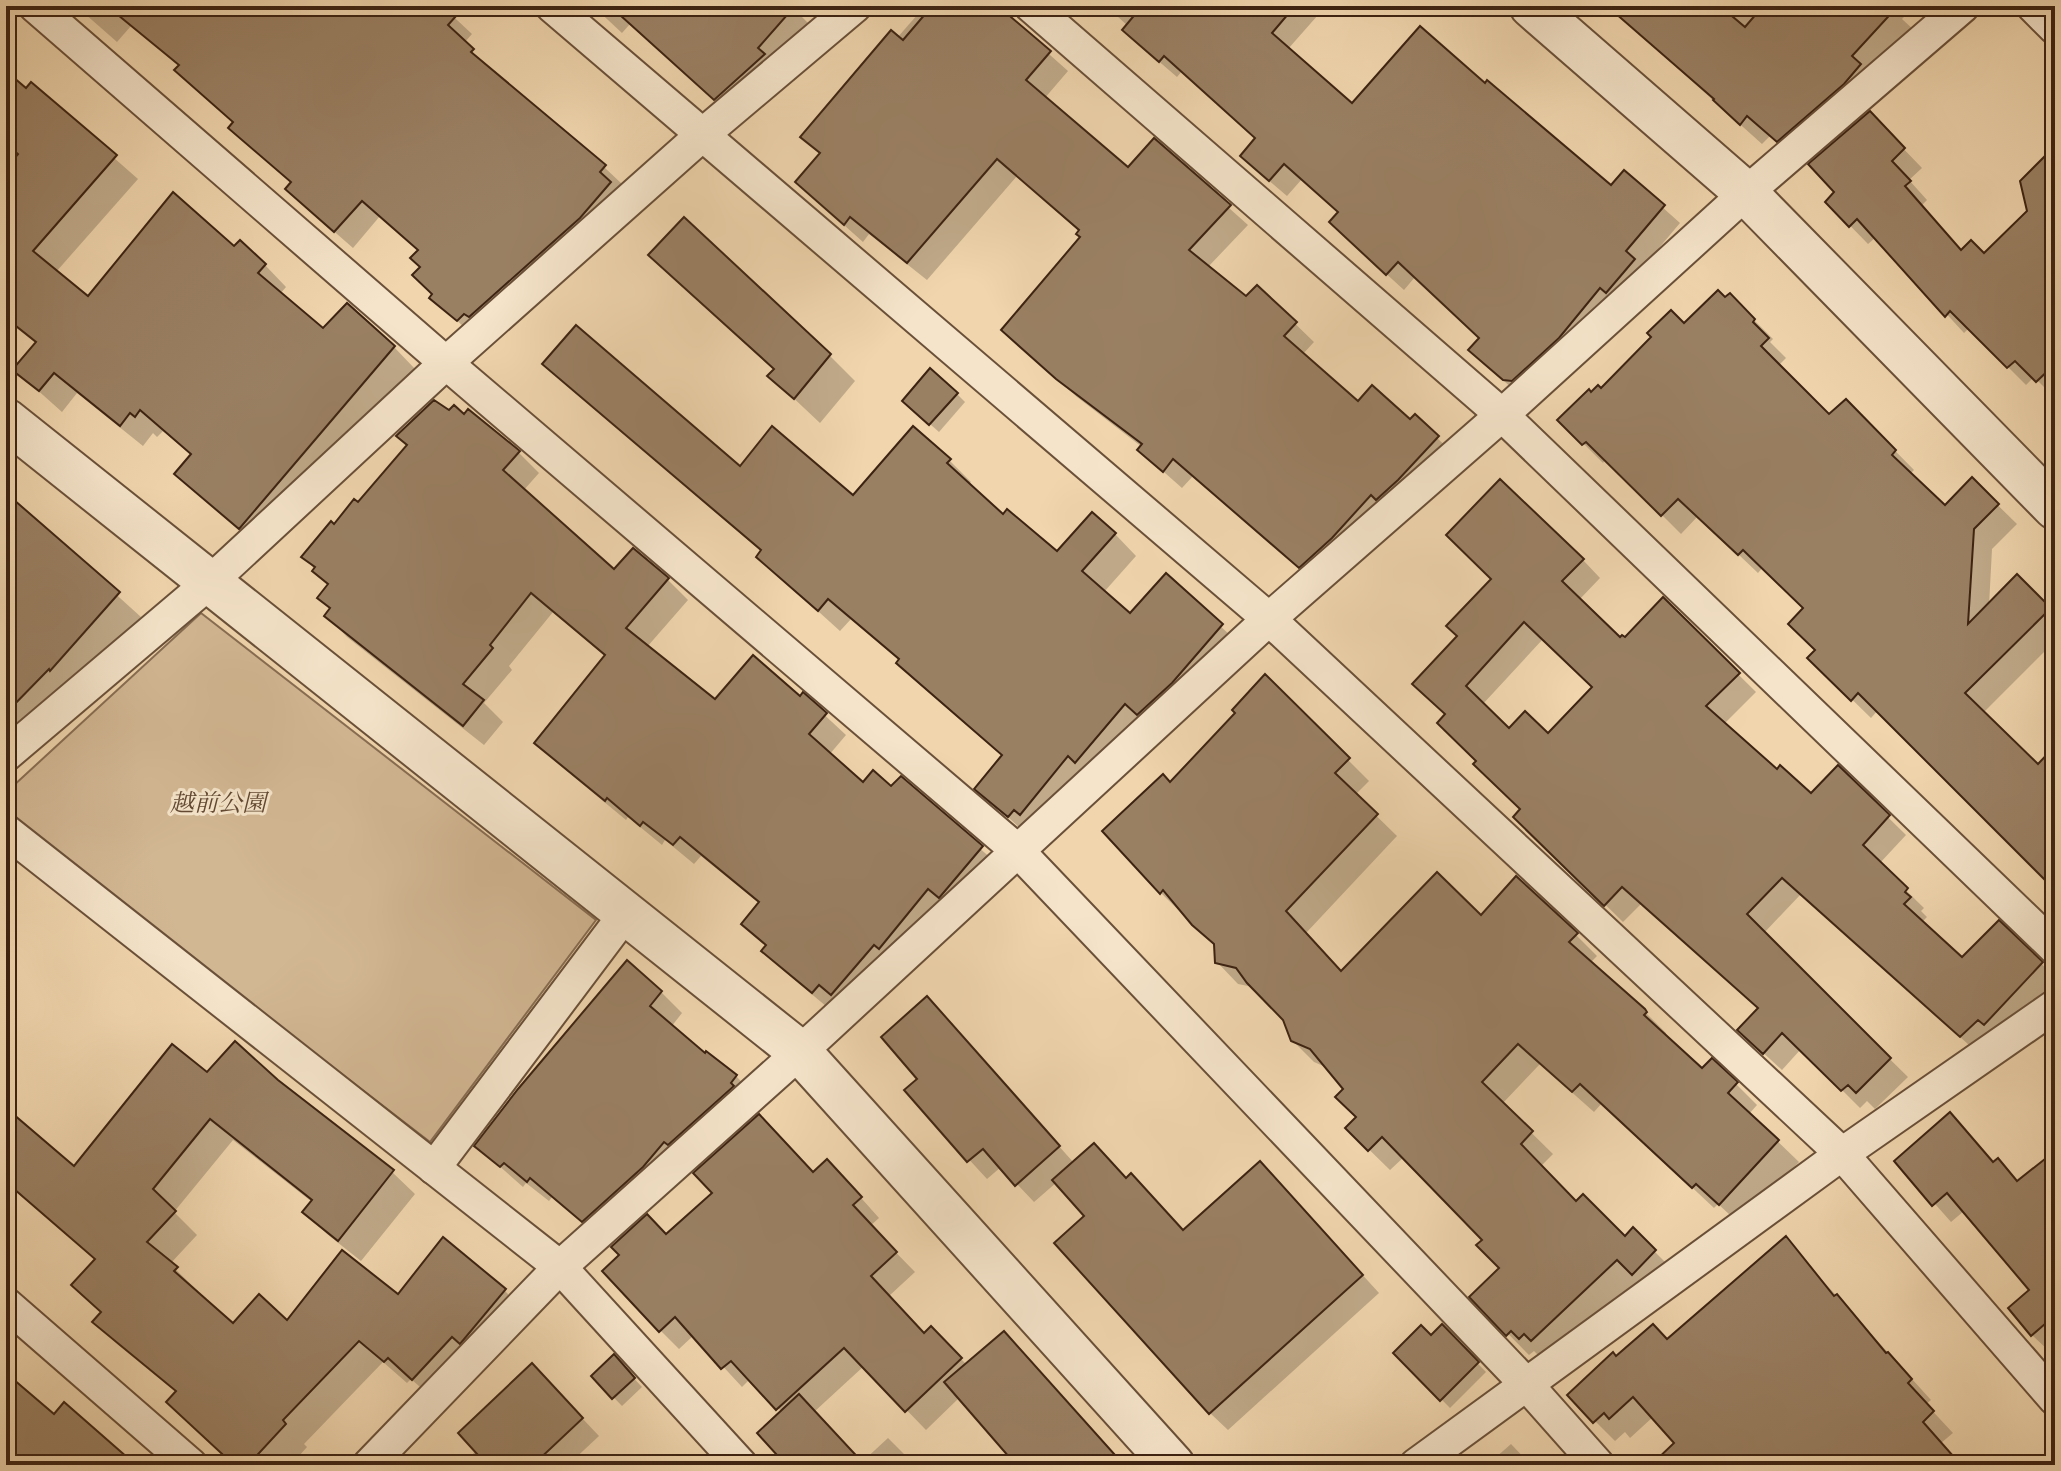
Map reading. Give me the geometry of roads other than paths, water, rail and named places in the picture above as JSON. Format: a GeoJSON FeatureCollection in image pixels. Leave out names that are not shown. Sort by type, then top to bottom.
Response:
{"type":"FeatureCollection","features":[{"type":"Feature","properties":{"kind":"street"},"geometry":{"type":"LineString","coordinates":[[35,6],[446,363],[1018,851],[1526,1384],[1598,1465]]}},
{"type":"Feature","properties":{"kind":"street"},"geometry":{"type":"LineString","coordinates":[[552,6],[1269,619],[1842,1154],[2055,1399]]}},
{"type":"Feature","properties":{"kind":"street"},"geometry":{"type":"LineString","coordinates":[[6,755],[210,582],[446,363],[701,136],[855,6]]}},
{"type":"Feature","properties":{"kind":"street"},"geometry":{"type":"LineString","coordinates":[[1031,6],[1502,415],[2055,948]]}},
{"type":"Feature","properties":{"kind":"street"},"geometry":{"type":"LineString","coordinates":[[1531,6],[1746,193],[2055,508]]}},
{"type":"Feature","properties":{"kind":"street"},"geometry":{"type":"LineString","coordinates":[[369,1465],[560,1267],[800,1052],[1269,619],[1502,415],[1746,193],[1963,6]]}},
{"type":"Feature","properties":{"kind":"street"},"geometry":{"type":"LineString","coordinates":[[2033,6],[2055,28]]}},
{"type":"Feature","properties":{"kind":"street"},"geometry":{"type":"LineString","coordinates":[[6,420],[800,1052],[1173,1465]]}},
{"type":"Feature","properties":{"kind":"street"},"geometry":{"type":"LineString","coordinates":[[6,831],[560,1267],[741,1465]]}},
{"type":"Feature","properties":{"kind":"street"},"geometry":{"type":"LineString","coordinates":[[434,1168],[626,913]]}},
{"type":"Feature","properties":{"kind":"street"},"geometry":{"type":"LineString","coordinates":[[1416,1465],[1842,1154],[2055,1006]]}},
{"type":"Feature","properties":{"kind":"street"},"geometry":{"type":"LineString","coordinates":[[6,1304],[191,1465]]}},
{"type":"Feature","properties":{"kind":"park label","name":"越前公園"},"geometry":{"type":"Point","coordinates":[218,803]}}]}
